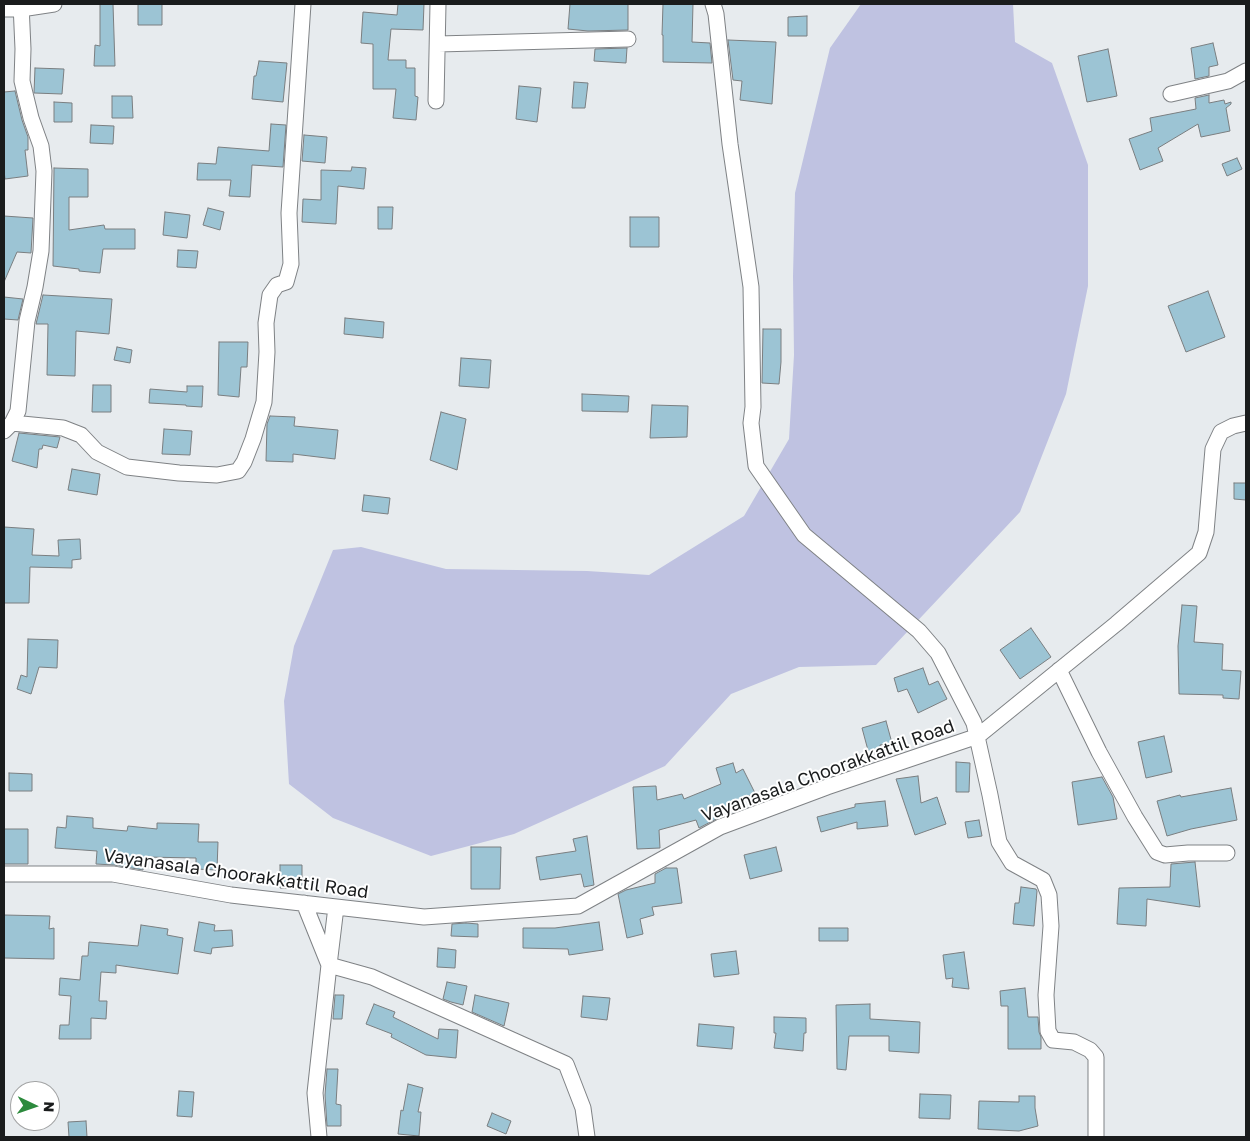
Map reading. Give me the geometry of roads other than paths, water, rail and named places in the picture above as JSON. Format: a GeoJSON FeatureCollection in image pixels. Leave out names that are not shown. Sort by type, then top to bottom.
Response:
{"type":"FeatureCollection","features":[{"type":"Feature","properties":{"kind":"street"},"geometry":{"type":"LineString","coordinates":[[4,9],[54,4]]}},
{"type":"Feature","properties":{"kind":"street"},"geometry":{"type":"LineString","coordinates":[[8,427],[63,428],[81,435],[97,452],[127,467],[179,473],[217,474],[238,471],[244,462],[253,439],[264,402],[267,352],[266,323],[270,295],[277,285],[286,282],[290,264],[289,213],[303,4]]}},
{"type":"Feature","properties":{"kind":"street"},"geometry":{"type":"LineString","coordinates":[[436,102],[438,4]]}},
{"type":"Feature","properties":{"kind":"street"},"geometry":{"type":"LineString","coordinates":[[713,4],[716,14],[730,144],[751,287],[753,407],[751,423],[756,466],[804,535],[919,631],[938,654],[974,723],[999,842],[1012,863],[1042,880],[1050,895],[1051,926],[1046,995],[1048,1031],[1053,1040],[1074,1042],[1090,1050],[1096,1058],[1096,1137]]}},
{"type":"Feature","properties":{"kind":"street"},"geometry":{"type":"LineString","coordinates":[[8,427],[18,411],[27,321],[41,251],[44,171],[40,146],[22,81],[21,6]]}},
{"type":"Feature","properties":{"kind":"street"},"geometry":{"type":"LineString","coordinates":[[438,44],[628,39]]}},
{"type":"Feature","properties":{"kind":"street"},"geometry":{"type":"LineString","coordinates":[[1171,94],[1228,81],[1246,71]]}},
{"type":"Feature","properties":{"kind":"street","name":"Vayanasala Choorakkattil Road"},"geometry":{"type":"LineString","coordinates":[[4,874],[112,874],[231,895],[424,917],[578,906],[720,827],[827,787],[978,736],[1199,554],[1206,532],[1213,449],[1221,432],[1233,426],[1246,423]]}},
{"type":"Feature","properties":{"kind":"street"},"geometry":{"type":"LineString","coordinates":[[1059,670],[1099,752],[1157,852],[1165,855],[1227,852]]}},
{"type":"Feature","properties":{"kind":"street"},"geometry":{"type":"LineString","coordinates":[[304,903],[329,965]]}},
{"type":"Feature","properties":{"kind":"street"},"geometry":{"type":"LineString","coordinates":[[320,1137],[315,1092],[336,907]]}},
{"type":"Feature","properties":{"kind":"street"},"geometry":{"type":"LineString","coordinates":[[329,965],[372,977],[566,1064],[583,1108],[587,1137]]}}]}
